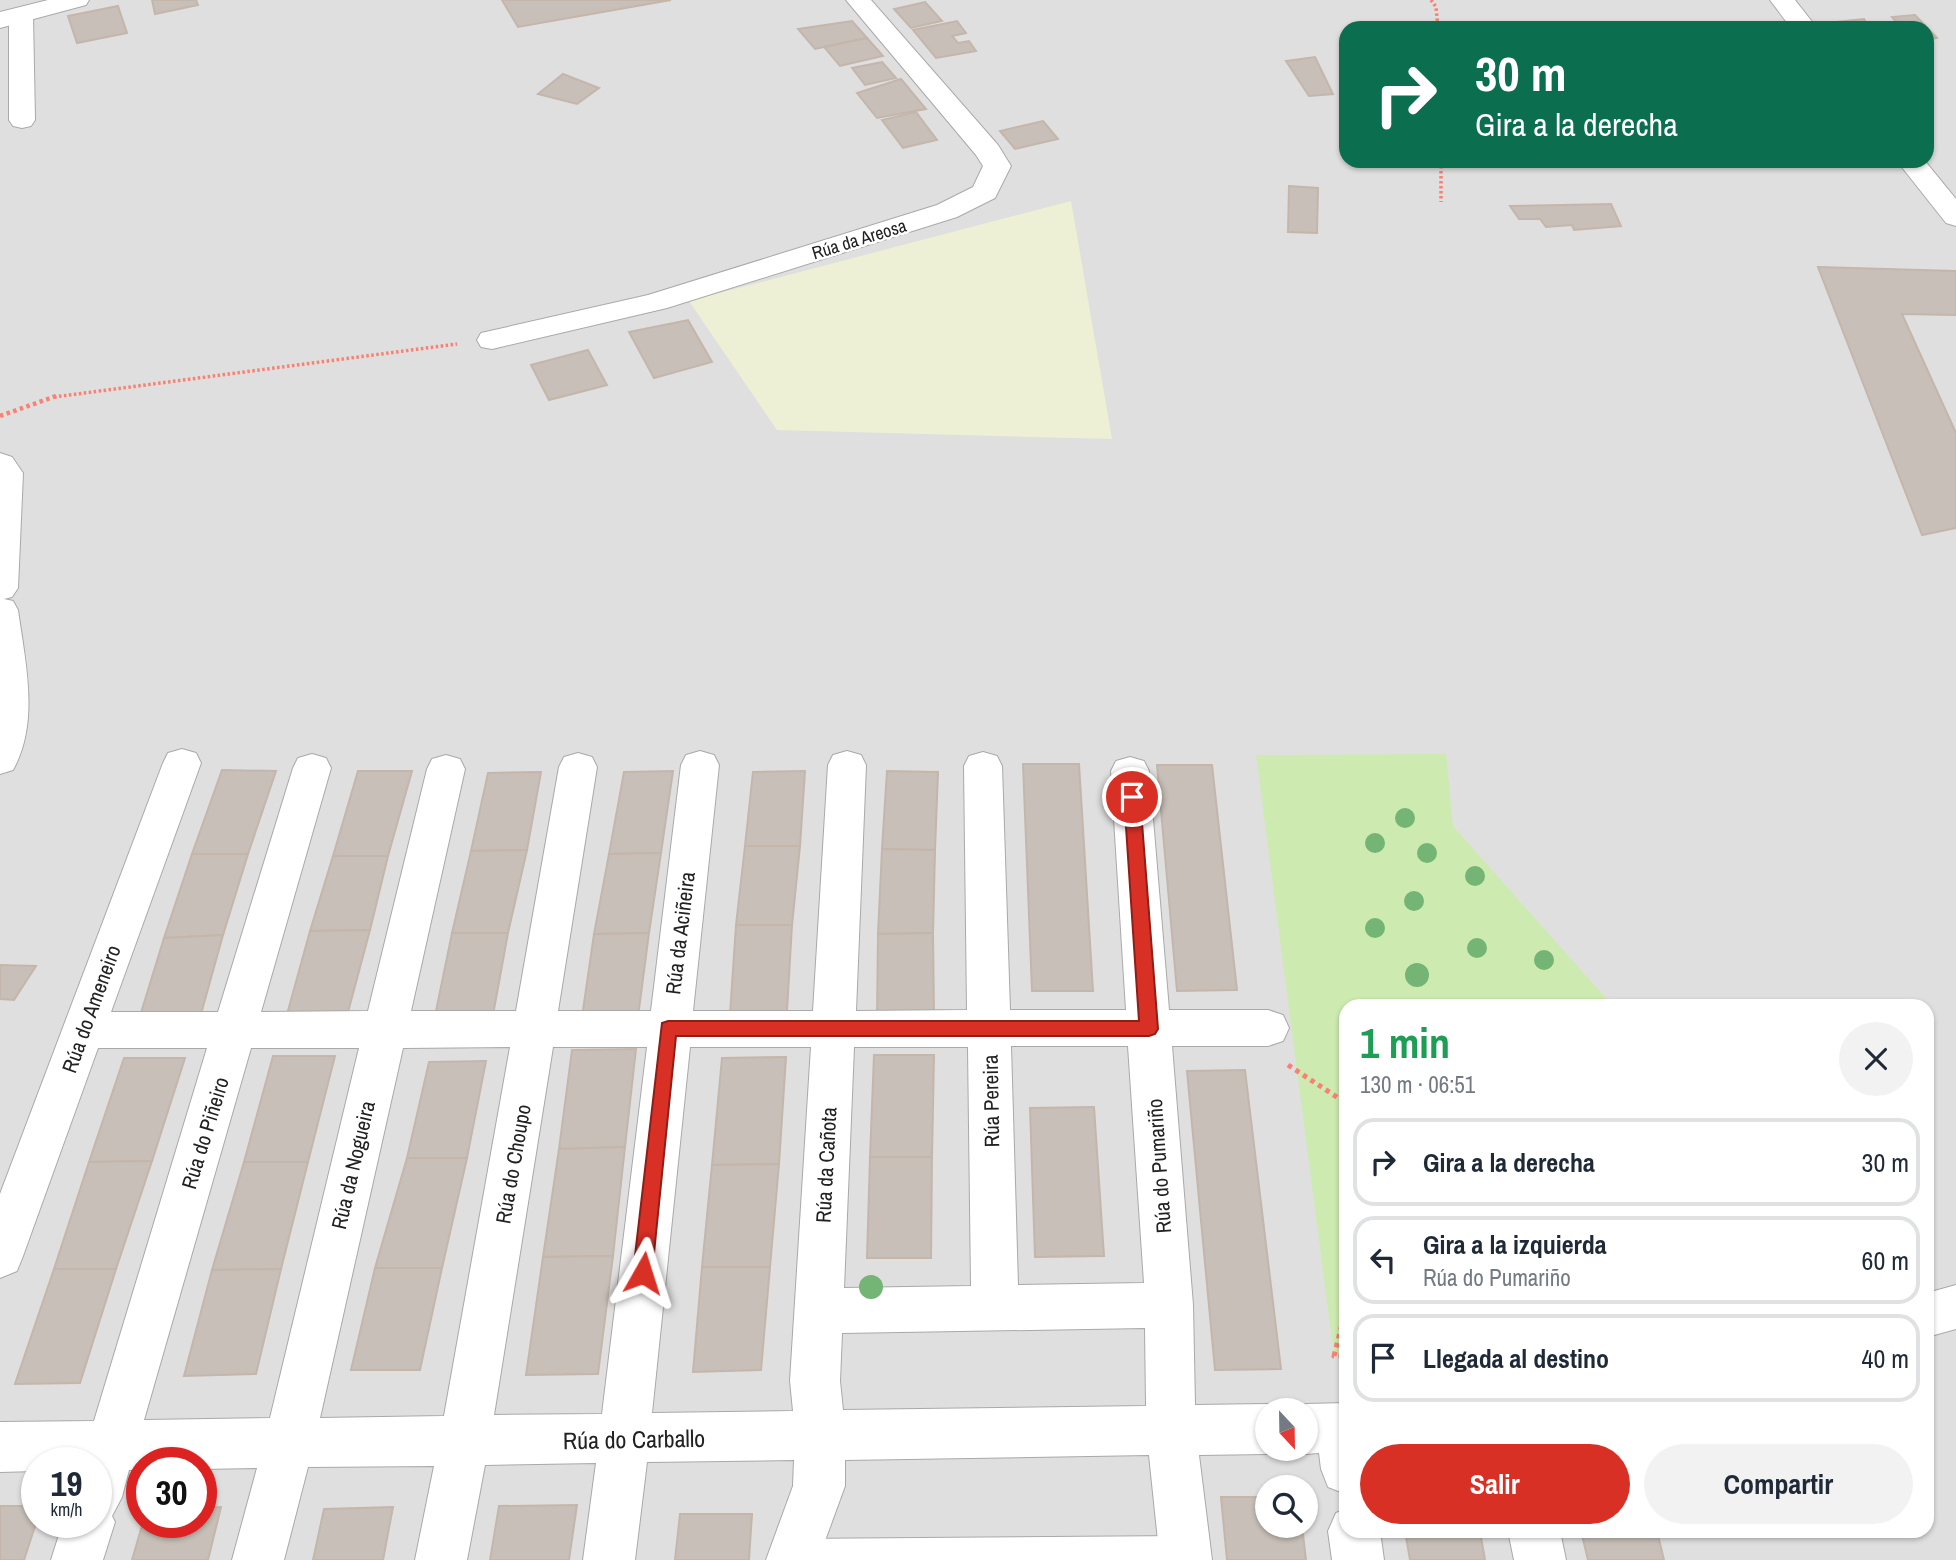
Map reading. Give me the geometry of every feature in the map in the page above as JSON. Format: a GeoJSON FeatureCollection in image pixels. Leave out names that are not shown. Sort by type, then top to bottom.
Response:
{"type":"FeatureCollection","features":[{"type":"Feature","properties":{"kind":"street"},"geometry":{"type":"LineString","coordinates":[[22,120],[10,18],[77,0]]}},
{"type":"Feature","properties":{"kind":"street","name":"Rúa da Areosa"},"geometry":{"type":"LineString","coordinates":[[492,340],[656,302],[947,211],[985,192],[997,166],[988,151],[858,0]]}},
{"type":"Feature","properties":{"kind":"street"},"geometry":{"type":"LineString","coordinates":[[1782,0],[1798,21]]}},
{"type":"Feature","properties":{"kind":"street"},"geometry":{"type":"LineString","coordinates":[[1917,168],[1956,217]]}},
{"type":"Feature","properties":{"kind":"street"},"geometry":{"type":"LineString","coordinates":[[0,464],[6,473],[0,588]]}},
{"type":"Feature","properties":{"kind":"street"},"geometry":{"type":"LineString","coordinates":[[0,610],[12,700],[0,760]]}},
{"type":"Feature","properties":{"kind":"street","name":"Rúa do Ameneiro"},"geometry":{"type":"LineString","coordinates":[[0,1256],[182,763]]}},
{"type":"Feature","properties":{"kind":"street","name":"Rúa da Aciñeira"},"geometry":{"type":"LineString","coordinates":[[609,1560],[625,1439],[668,1028],[700,765]]}},
{"type":"Feature","properties":{"kind":"street","name":"Rúa da Cañota"},"geometry":{"type":"LineString","coordinates":[[792,1558],[819,1486],[820,1436],[815,1381],[847,765]]}},
{"type":"Feature","properties":{"kind":"street","name":"Rúa Pereira"},"geometry":{"type":"LineString","coordinates":[[983,766],[995,1310]]}},
{"type":"Feature","properties":{"kind":"street","name":"Rúa do Choupo"},"geometry":{"type":"LineString","coordinates":[[441,1560],[465,1441],[578,767]]}},
{"type":"Feature","properties":{"kind":"street","name":"Rúa do Piñeiro"},"geometry":{"type":"LineString","coordinates":[[112,1448],[312,768]]}},
{"type":"Feature","properties":{"kind":"street","name":"Rúa da Nogueira"},"geometry":{"type":"LineString","coordinates":[[258,1560],[289,1443],[446,769]]}},
{"type":"Feature","properties":{"kind":"street","name":"Rúa do Pumariño"},"geometry":{"type":"LineString","coordinates":[[1130,771],[1169,1305],[1171,1431],[1185,1557]]}},
{"type":"Feature","properties":{"kind":"street"},"geometry":{"type":"LineString","coordinates":[[83,1030],[1268,1028]]}},
{"type":"Feature","properties":{"kind":"street"},"geometry":{"type":"LineString","coordinates":[[818,1311],[1169,1305]]}},
{"type":"Feature","properties":{"kind":"street"},"geometry":{"type":"LineString","coordinates":[[1934,1313],[1956,1307]]}},
{"type":"Feature","properties":{"kind":"street","name":"Rúa do Carballo"},"geometry":{"type":"LineString","coordinates":[[0,1447],[1255,1429]]}},
{"type":"Feature","properties":{"kind":"street"},"geometry":{"type":"LineString","coordinates":[[77,1560],[84,1538]]}},
{"type":"Feature","properties":{"kind":"street"},"geometry":{"type":"LineString","coordinates":[[1355,1538],[1358,1560]]}},
{"type":"Feature","properties":{"kind":"street"},"geometry":{"type":"LineString","coordinates":[[1535,1538],[1540,1560]]}},
{"type":"Feature","properties":{"kind":"lane"},"geometry":{"type":"LineString","coordinates":[[792,1558],[1185,1557]]}},
{"type":"Feature","properties":{"kind":"path"},"geometry":{"type":"LineString","coordinates":[[1431,0],[1436,7],[1437,21]]}},
{"type":"Feature","properties":{"kind":"path"},"geometry":{"type":"LineString","coordinates":[[1441,168],[1441,202]]}},
{"type":"Feature","properties":{"kind":"path"},"geometry":{"type":"LineString","coordinates":[[0,416],[60,395],[492,340]]}},
{"type":"Feature","properties":{"kind":"path"},"geometry":{"type":"LineString","coordinates":[[1268,1028],[1271,1054],[1339,1098]]}},
{"type":"Feature","properties":{"kind":"path"},"geometry":{"type":"LineString","coordinates":[[1339,1336],[1334,1356],[1339,1356]]}},
{"type":"Feature","properties":{"kind":"shaded area"},"geometry":{"type":"Polygon","coordinates":[[[0,0],[1956,0],[1956,1560],[0,1560],[0,0]]]}},
{"type":"Feature","properties":{"kind":"green space"},"geometry":{"type":"Polygon","coordinates":[[[1071,201],[1112,439],[777,430],[689,301],[1071,201]]]}},
{"type":"Feature","properties":{"kind":"green space"},"geometry":{"type":"Polygon","coordinates":[[[1446,754],[1453,826],[1607,999],[1339,999],[1339,1356],[1334,1356],[1256,755],[1446,754]]]}},
{"type":"Feature","properties":{"kind":"building"},"geometry":{"type":"Polygon","coordinates":[[[152,0],[196,0],[198,5],[155,14],[152,0]]]}},
{"type":"Feature","properties":{"kind":"building"},"geometry":{"type":"Polygon","coordinates":[[[502,0],[671,0],[518,27],[502,0]]]}},
{"type":"Feature","properties":{"kind":"building"},"geometry":{"type":"Polygon","coordinates":[[[925,2],[942,21],[911,28],[894,9],[925,2]]]}},
{"type":"Feature","properties":{"kind":"building"},"geometry":{"type":"Polygon","coordinates":[[[118,6],[127,33],[77,43],[68,16],[118,6]]]}},
{"type":"Feature","properties":{"kind":"building"},"geometry":{"type":"Polygon","coordinates":[[[1915,15],[1921,21],[1896,21],[1892,17],[1915,15]]]}},
{"type":"Feature","properties":{"kind":"building"},"geometry":{"type":"Polygon","coordinates":[[[852,21],[867,38],[815,49],[798,29],[852,21]]]}},
{"type":"Feature","properties":{"kind":"building"},"geometry":{"type":"Polygon","coordinates":[[[957,21],[966,33],[952,36],[958,43],[969,41],[976,51],[936,58],[913,30],[957,21]]]}},
{"type":"Feature","properties":{"kind":"building"},"geometry":{"type":"Polygon","coordinates":[[[867,38],[883,56],[840,66],[824,47],[867,38]]]}},
{"type":"Feature","properties":{"kind":"building"},"geometry":{"type":"Polygon","coordinates":[[[1315,57],[1333,94],[1309,96],[1286,61],[1315,57]]]}},
{"type":"Feature","properties":{"kind":"building"},"geometry":{"type":"Polygon","coordinates":[[[882,62],[896,78],[865,85],[852,68],[882,62]]]}},
{"type":"Feature","properties":{"kind":"building"},"geometry":{"type":"Polygon","coordinates":[[[563,74],[599,88],[577,104],[538,94],[563,74]]]}},
{"type":"Feature","properties":{"kind":"building"},"geometry":{"type":"Polygon","coordinates":[[[901,79],[926,109],[877,118],[857,93],[901,79]]]}},
{"type":"Feature","properties":{"kind":"building"},"geometry":{"type":"Polygon","coordinates":[[[916,112],[937,140],[903,148],[882,120],[916,112]]]}},
{"type":"Feature","properties":{"kind":"building"},"geometry":{"type":"Polygon","coordinates":[[[1043,121],[1058,139],[1015,149],[1000,131],[1043,121]]]}},
{"type":"Feature","properties":{"kind":"building"},"geometry":{"type":"Polygon","coordinates":[[[1289,186],[1318,188],[1317,233],[1288,232],[1289,186]]]}},
{"type":"Feature","properties":{"kind":"building"},"geometry":{"type":"Polygon","coordinates":[[[1611,204],[1621,226],[1574,230],[1572,225],[1546,227],[1540,219],[1519,219],[1510,206],[1611,204]]]}},
{"type":"Feature","properties":{"kind":"building"},"geometry":{"type":"Polygon","coordinates":[[[1818,267],[1956,271],[1956,315],[1902,314],[1956,433],[1956,528],[1922,535],[1818,267]]]}},
{"type":"Feature","properties":{"kind":"building"},"geometry":{"type":"Polygon","coordinates":[[[688,320],[712,362],[654,378],[629,332],[688,320]]]}},
{"type":"Feature","properties":{"kind":"building"},"geometry":{"type":"Polygon","coordinates":[[[588,350],[607,385],[549,400],[531,365],[588,350]]]}},
{"type":"Feature","properties":{"kind":"building"},"geometry":{"type":"Polygon","coordinates":[[[1023,764],[1079,764],[1093,991],[1032,991],[1023,764]]]}},
{"type":"Feature","properties":{"kind":"building"},"geometry":{"type":"Polygon","coordinates":[[[1157,765],[1212,765],[1237,990],[1177,991],[1157,765]]]}},
{"type":"Feature","properties":{"kind":"building"},"geometry":{"type":"Polygon","coordinates":[[[222,770],[276,771],[248,854],[192,854],[222,770]]]}},
{"type":"Feature","properties":{"kind":"building"},"geometry":{"type":"Polygon","coordinates":[[[358,771],[412,771],[388,856],[333,856],[358,771]]]}},
{"type":"Feature","properties":{"kind":"building"},"geometry":{"type":"Polygon","coordinates":[[[673,771],[661,853],[609,854],[624,772],[673,771]]]}},
{"type":"Feature","properties":{"kind":"building"},"geometry":{"type":"Polygon","coordinates":[[[805,771],[800,846],[745,846],[753,772],[805,771]]]}},
{"type":"Feature","properties":{"kind":"building"},"geometry":{"type":"Polygon","coordinates":[[[887,771],[938,772],[935,850],[882,849],[887,771]]]}},
{"type":"Feature","properties":{"kind":"building"},"geometry":{"type":"Polygon","coordinates":[[[541,772],[527,850],[471,851],[488,773],[541,772]]]}},
{"type":"Feature","properties":{"kind":"building"},"geometry":{"type":"Polygon","coordinates":[[[745,846],[800,846],[792,925],[736,925],[745,846]]]}},
{"type":"Feature","properties":{"kind":"building"},"geometry":{"type":"Polygon","coordinates":[[[882,849],[935,850],[933,933],[878,934],[882,849]]]}},
{"type":"Feature","properties":{"kind":"building"},"geometry":{"type":"Polygon","coordinates":[[[527,850],[508,933],[452,933],[471,851],[527,850]]]}},
{"type":"Feature","properties":{"kind":"building"},"geometry":{"type":"Polygon","coordinates":[[[661,853],[649,933],[594,934],[609,854],[661,853]]]}},
{"type":"Feature","properties":{"kind":"building"},"geometry":{"type":"Polygon","coordinates":[[[192,854],[248,854],[223,935],[164,938],[192,854]]]}},
{"type":"Feature","properties":{"kind":"building"},"geometry":{"type":"Polygon","coordinates":[[[333,856],[388,856],[370,930],[310,931],[333,856]]]}},
{"type":"Feature","properties":{"kind":"building"},"geometry":{"type":"Polygon","coordinates":[[[736,925],[792,925],[787,1011],[730,1014],[736,925]]]}},
{"type":"Feature","properties":{"kind":"building"},"geometry":{"type":"Polygon","coordinates":[[[370,930],[347,1016],[286,1018],[310,931],[370,930]]]}},
{"type":"Feature","properties":{"kind":"building"},"geometry":{"type":"Polygon","coordinates":[[[452,933],[508,933],[493,1015],[435,1016],[452,933]]]}},
{"type":"Feature","properties":{"kind":"building"},"geometry":{"type":"Polygon","coordinates":[[[649,933],[638,1017],[582,1017],[594,934],[649,933]]]}},
{"type":"Feature","properties":{"kind":"building"},"geometry":{"type":"Polygon","coordinates":[[[933,933],[934,1015],[877,1016],[878,934],[933,933]]]}},
{"type":"Feature","properties":{"kind":"building"},"geometry":{"type":"Polygon","coordinates":[[[223,935],[201,1014],[140,1016],[164,938],[223,935]]]}},
{"type":"Feature","properties":{"kind":"building"},"geometry":{"type":"Polygon","coordinates":[[[0,965],[36,966],[14,1000],[0,999],[0,965]]]}},
{"type":"Feature","properties":{"kind":"building"},"geometry":{"type":"Polygon","coordinates":[[[636,1049],[625,1147],[559,1149],[572,1050],[636,1049]]]}},
{"type":"Feature","properties":{"kind":"building"},"geometry":{"type":"Polygon","coordinates":[[[874,1055],[934,1055],[932,1157],[870,1157],[874,1055]]]}},
{"type":"Feature","properties":{"kind":"building"},"geometry":{"type":"Polygon","coordinates":[[[273,1056],[335,1056],[308,1162],[244,1162],[273,1056]]]}},
{"type":"Feature","properties":{"kind":"building"},"geometry":{"type":"Polygon","coordinates":[[[786,1057],[779,1164],[712,1165],[722,1058],[786,1057]]]}},
{"type":"Feature","properties":{"kind":"building"},"geometry":{"type":"Polygon","coordinates":[[[124,1058],[185,1058],[152,1161],[89,1162],[124,1058]]]}},
{"type":"Feature","properties":{"kind":"building"},"geometry":{"type":"Polygon","coordinates":[[[486,1061],[467,1158],[407,1158],[429,1062],[486,1061]]]}},
{"type":"Feature","properties":{"kind":"building"},"geometry":{"type":"Polygon","coordinates":[[[1245,1070],[1281,1369],[1215,1370],[1187,1071],[1245,1070]]]}},
{"type":"Feature","properties":{"kind":"building"},"geometry":{"type":"Polygon","coordinates":[[[1094,1107],[1104,1256],[1035,1257],[1030,1108],[1094,1107]]]}},
{"type":"Feature","properties":{"kind":"building"},"geometry":{"type":"Polygon","coordinates":[[[625,1147],[613,1256],[543,1257],[559,1149],[625,1147]]]}},
{"type":"Feature","properties":{"kind":"building"},"geometry":{"type":"Polygon","coordinates":[[[870,1157],[932,1157],[931,1258],[867,1258],[870,1157]]]}},
{"type":"Feature","properties":{"kind":"building"},"geometry":{"type":"Polygon","coordinates":[[[407,1158],[467,1158],[442,1268],[375,1268],[407,1158]]]}},
{"type":"Feature","properties":{"kind":"building"},"geometry":{"type":"Polygon","coordinates":[[[152,1161],[116,1269],[54,1269],[89,1162],[152,1161]]]}},
{"type":"Feature","properties":{"kind":"building"},"geometry":{"type":"Polygon","coordinates":[[[244,1162],[308,1162],[281,1269],[212,1270],[244,1162]]]}},
{"type":"Feature","properties":{"kind":"building"},"geometry":{"type":"Polygon","coordinates":[[[779,1164],[770,1267],[702,1267],[712,1165],[779,1164]]]}},
{"type":"Feature","properties":{"kind":"building"},"geometry":{"type":"Polygon","coordinates":[[[613,1256],[598,1374],[526,1375],[543,1257],[613,1256]]]}},
{"type":"Feature","properties":{"kind":"building"},"geometry":{"type":"Polygon","coordinates":[[[702,1267],[770,1267],[761,1370],[693,1372],[702,1267]]]}},
{"type":"Feature","properties":{"kind":"building"},"geometry":{"type":"Polygon","coordinates":[[[375,1268],[442,1268],[420,1370],[351,1370],[375,1268]]]}},
{"type":"Feature","properties":{"kind":"building"},"geometry":{"type":"Polygon","coordinates":[[[54,1269],[116,1269],[80,1383],[15,1384],[54,1269]]]}},
{"type":"Feature","properties":{"kind":"building"},"geometry":{"type":"Polygon","coordinates":[[[281,1269],[256,1374],[184,1376],[212,1270],[281,1269]]]}},
{"type":"Feature","properties":{"kind":"building"},"geometry":{"type":"Polygon","coordinates":[[[1221,1497],[1255,1497],[1255,1538],[1303,1538],[1306,1560],[1227,1560],[1221,1497]]]}},
{"type":"Feature","properties":{"kind":"building"},"geometry":{"type":"Polygon","coordinates":[[[577,1505],[569,1560],[490,1560],[499,1506],[577,1505]]]}},
{"type":"Feature","properties":{"kind":"building"},"geometry":{"type":"Polygon","coordinates":[[[0,1506],[21,1506],[21,1538],[31,1538],[24,1560],[0,1560],[0,1506]]]}},
{"type":"Feature","properties":{"kind":"building"},"geometry":{"type":"Polygon","coordinates":[[[217,1507],[221,1507],[217,1523],[217,1507]]]}},
{"type":"Feature","properties":{"kind":"building"},"geometry":{"type":"Polygon","coordinates":[[[393,1507],[383,1560],[313,1560],[324,1509],[393,1507]]]}},
{"type":"Feature","properties":{"kind":"building"},"geometry":{"type":"Polygon","coordinates":[[[680,1514],[752,1514],[749,1560],[675,1560],[680,1514]]]}},
{"type":"Feature","properties":{"kind":"building"},"geometry":{"type":"Polygon","coordinates":[[[138,1538],[213,1538],[208,1560],[132,1560],[138,1538]]]}},
{"type":"Feature","properties":{"kind":"building"},"geometry":{"type":"Polygon","coordinates":[[[1406,1538],[1481,1538],[1485,1560],[1410,1560],[1406,1538]]]}},
{"type":"Feature","properties":{"kind":"building"},"geometry":{"type":"Polygon","coordinates":[[[1583,1538],[1659,1538],[1664,1560],[1588,1560],[1583,1538]]]}},
{"type":"Feature","properties":{"kind":"route"},"geometry":{"type":"LineString","coordinates":[[643,1273],[668,1028],[1149,1029],[1132,797]]}}]}
